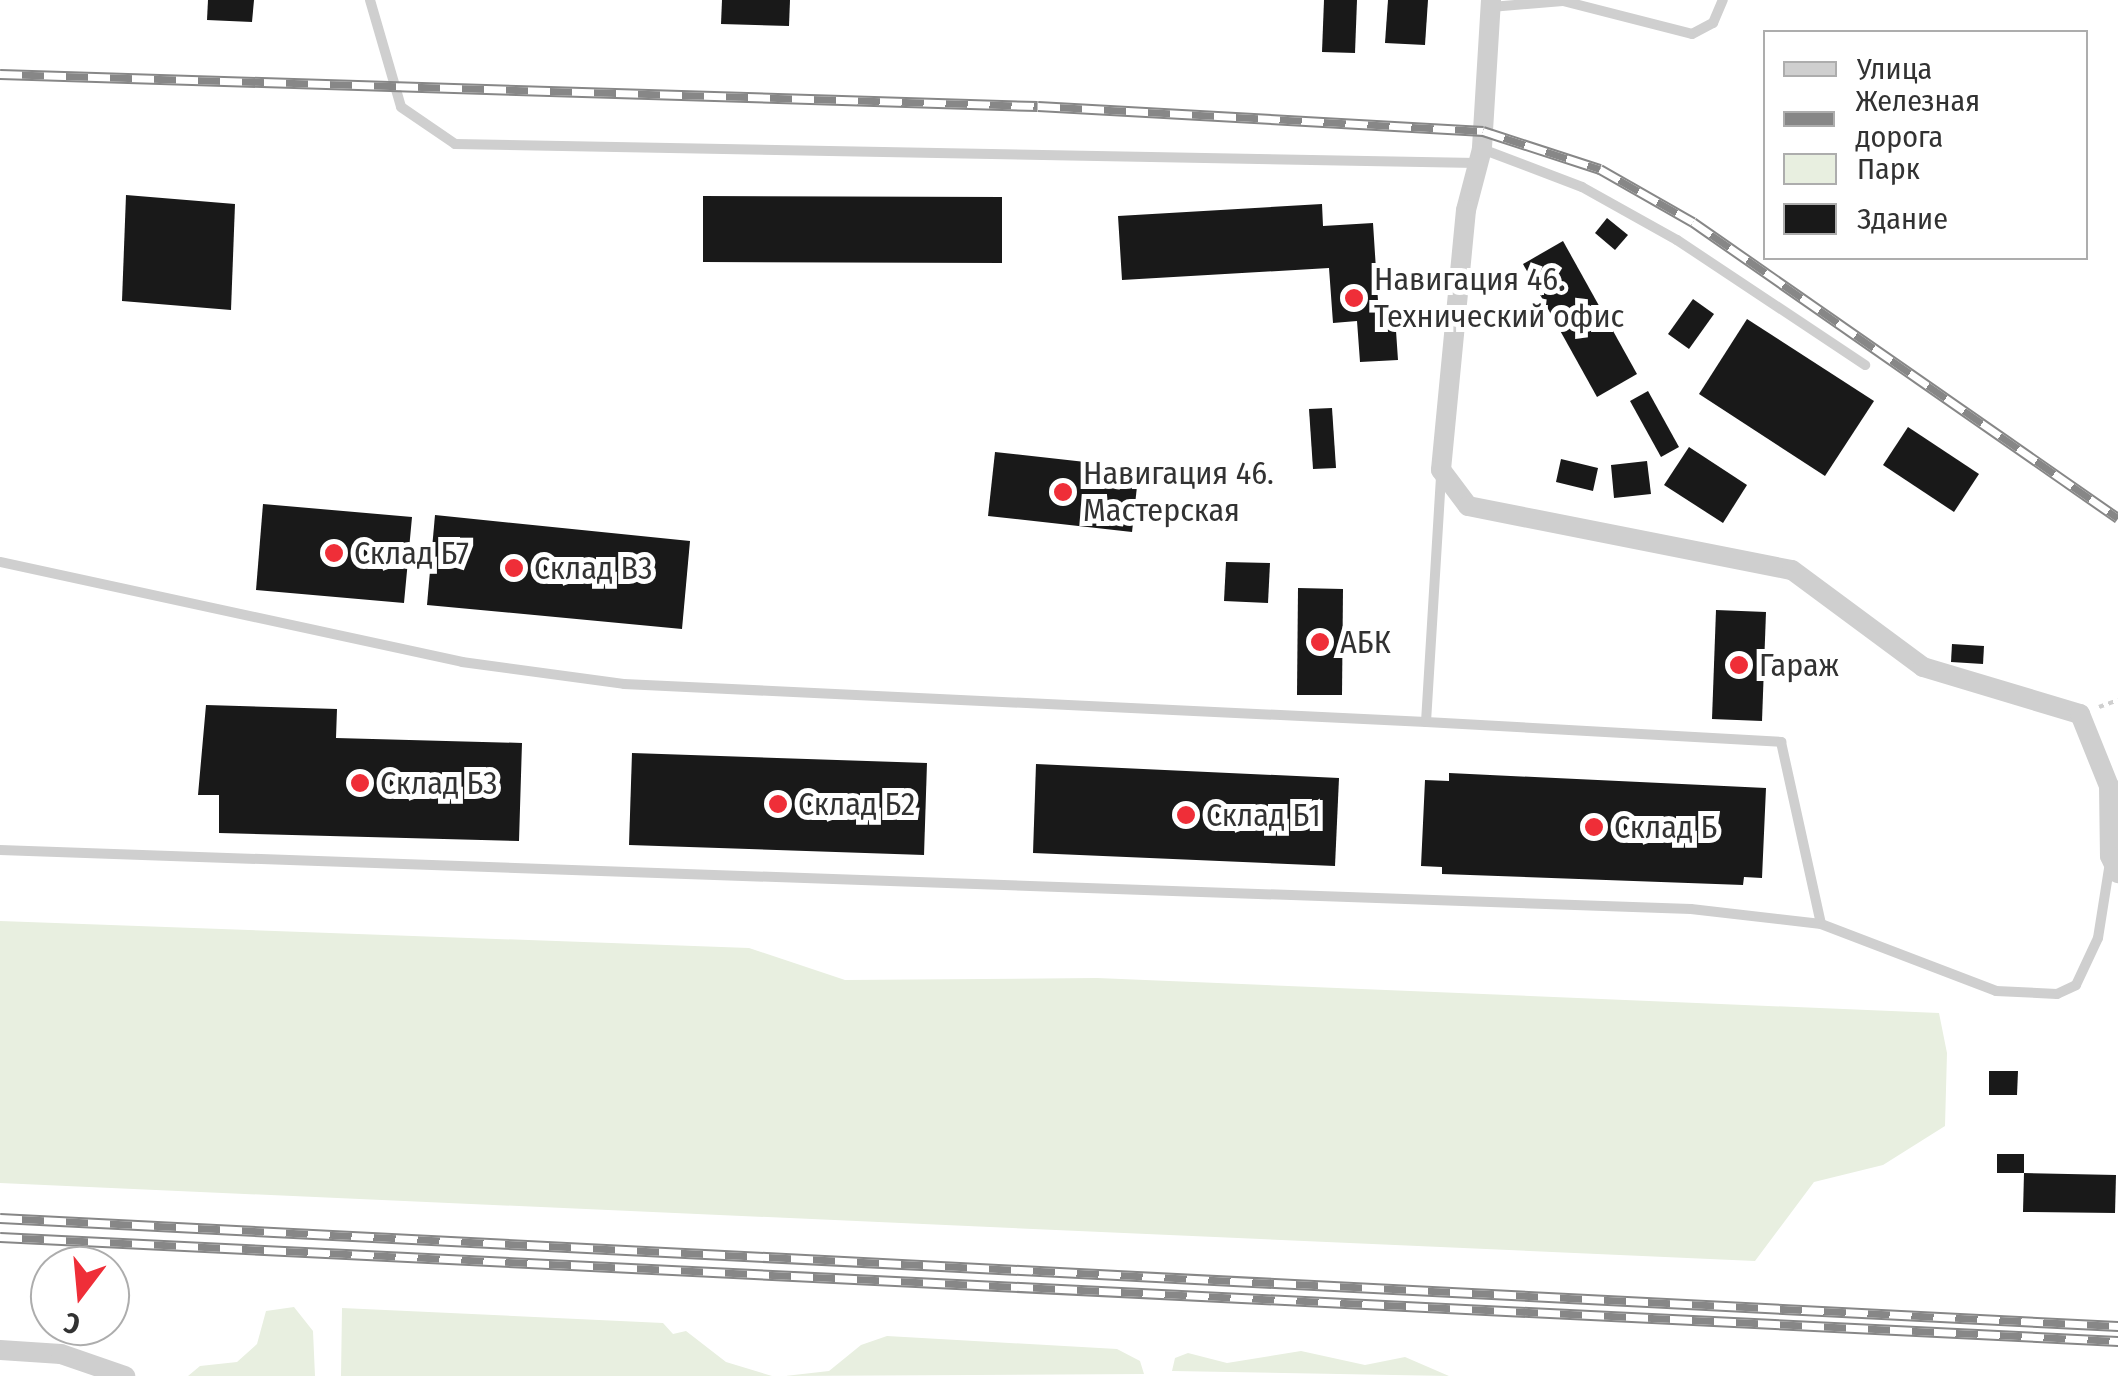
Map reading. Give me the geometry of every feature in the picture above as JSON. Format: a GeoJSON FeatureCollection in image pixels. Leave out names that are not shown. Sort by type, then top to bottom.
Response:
{"type":"FeatureCollection","features":[{"type":"Feature","properties":{"kind":"street"},"geometry":{"type":"LineString","coordinates":[[1491,3],[1480,156],[1466,210],[1441,470],[1468,506],[1792,570],[1922,667],[2080,714],[2109,786],[2114,865]]}},
{"type":"Feature","properties":{"kind":"street"},"geometry":{"type":"LineString","coordinates":[[0,1350],[60,1354],[125,1376]]}},
{"type":"Feature","properties":{"kind":"lane"},"geometry":{"type":"LineString","coordinates":[[370,0],[401,107],[455,144],[1480,156],[1582,188],[1677,240],[1865,365]]}},
{"type":"Feature","properties":{"kind":"lane"},"geometry":{"type":"LineString","coordinates":[[1491,3],[1563,1],[1692,34],[1713,23],[1723,0]]}},
{"type":"Feature","properties":{"kind":"lane"},"geometry":{"type":"LineString","coordinates":[[1426,722],[1441,470]]}},
{"type":"Feature","properties":{"kind":"lane"},"geometry":{"type":"LineString","coordinates":[[0,562],[462,662],[624,684],[1781,742],[1821,924]]}},
{"type":"Feature","properties":{"kind":"lane"},"geometry":{"type":"LineString","coordinates":[[0,850],[1691,909],[1821,924],[1996,991],[2057,994],[2076,984],[2098,938],[2114,865]]}},
{"type":"Feature","properties":{"kind":"green space"},"geometry":{"type":"Polygon","coordinates":[[[0,921],[749,948],[845,980],[1097,978],[1939,1013],[1947,1053],[1945,1126],[1883,1165],[1814,1182],[1755,1261],[0,1183],[0,921]]]}},
{"type":"Feature","properties":{"kind":"green space"},"geometry":{"type":"Polygon","coordinates":[[[294,1307],[313,1331],[315,1376],[188,1376],[200,1366],[237,1362],[257,1344],[266,1311],[294,1307]]]}},
{"type":"Feature","properties":{"kind":"green space"},"geometry":{"type":"Polygon","coordinates":[[[342,1308],[663,1323],[673,1334],[686,1331],[726,1362],[772,1376],[341,1376],[342,1308]]]}},
{"type":"Feature","properties":{"kind":"green space"},"geometry":{"type":"Polygon","coordinates":[[[887,1336],[1117,1349],[1140,1361],[1144,1374],[785,1376],[829,1371],[861,1345],[887,1336]]]}},
{"type":"Feature","properties":{"kind":"green space"},"geometry":{"type":"Polygon","coordinates":[[[1301,1351],[1365,1365],[1405,1357],[1449,1376],[1172,1371],[1175,1358],[1188,1353],[1227,1363],[1301,1351]]]}},
{"type":"Feature","properties":{"kind":"building"},"geometry":{"type":"Polygon","coordinates":[[[208,0],[254,0],[252,22],[207,20],[208,0]]]}},
{"type":"Feature","properties":{"kind":"building"},"geometry":{"type":"Polygon","coordinates":[[[722,0],[790,0],[789,26],[721,24],[722,0]]]}},
{"type":"Feature","properties":{"kind":"building"},"geometry":{"type":"Polygon","coordinates":[[[1324,0],[1357,0],[1355,53],[1322,52],[1324,0]]]}},
{"type":"Feature","properties":{"kind":"building"},"geometry":{"type":"Polygon","coordinates":[[[1388,0],[1428,0],[1425,45],[1385,43],[1388,0]]]}},
{"type":"Feature","properties":{"kind":"building"},"geometry":{"type":"Polygon","coordinates":[[[126,195],[235,204],[231,310],[122,301],[126,195]]]}},
{"type":"Feature","properties":{"kind":"building"},"geometry":{"type":"Polygon","coordinates":[[[703,196],[1002,197],[1002,263],[703,262],[703,196]]]}},
{"type":"Feature","properties":{"kind":"building","name":"Навигация 46. Технический офис"},"geometry":{"type":"Polygon","coordinates":[[[1322,204],[1323,226],[1373,223],[1379,316],[1395,316],[1398,360],[1360,362],[1357,321],[1333,323],[1329,268],[1122,280],[1118,216],[1322,204]]]}},
{"type":"Feature","properties":{"kind":"building"},"geometry":{"type":"Polygon","coordinates":[[[1607,218],[1628,235],[1615,250],[1595,233],[1607,218]]]}},
{"type":"Feature","properties":{"kind":"building"},"geometry":{"type":"Polygon","coordinates":[[[1563,241],[1637,374],[1597,397],[1523,264],[1563,241]]]}},
{"type":"Feature","properties":{"kind":"building"},"geometry":{"type":"Polygon","coordinates":[[[1693,299],[1714,314],[1689,349],[1668,334],[1693,299]]]}},
{"type":"Feature","properties":{"kind":"building"},"geometry":{"type":"Polygon","coordinates":[[[1747,319],[1874,401],[1825,476],[1699,394],[1747,319]]]}},
{"type":"Feature","properties":{"kind":"building"},"geometry":{"type":"Polygon","coordinates":[[[1648,391],[1679,447],[1661,457],[1630,401],[1648,391]]]}},
{"type":"Feature","properties":{"kind":"building"},"geometry":{"type":"Polygon","coordinates":[[[1332,408],[1336,468],[1313,469],[1309,409],[1332,408]]]}},
{"type":"Feature","properties":{"kind":"building"},"geometry":{"type":"Polygon","coordinates":[[[1908,427],[1979,474],[1954,512],[1883,465],[1908,427]]]}},
{"type":"Feature","properties":{"kind":"building"},"geometry":{"type":"Polygon","coordinates":[[[1689,447],[1747,485],[1723,523],[1664,485],[1689,447]]]}},
{"type":"Feature","properties":{"kind":"building","name":"Навигация 46. Мастерская"},"geometry":{"type":"Polygon","coordinates":[[[995,452],[1139,468],[1132,532],[988,516],[995,452]]]}},
{"type":"Feature","properties":{"kind":"building"},"geometry":{"type":"Polygon","coordinates":[[[1561,459],[1598,468],[1593,491],[1556,482],[1561,459]]]}},
{"type":"Feature","properties":{"kind":"building"},"geometry":{"type":"Polygon","coordinates":[[[1647,461],[1651,494],[1614,498],[1611,465],[1647,461]]]}},
{"type":"Feature","properties":{"kind":"building","name":"Склад Б7"},"geometry":{"type":"Polygon","coordinates":[[[263,504],[412,517],[404,603],[256,590],[263,504]]]}},
{"type":"Feature","properties":{"kind":"building","name":"Склад В3"},"geometry":{"type":"Polygon","coordinates":[[[435,515],[690,541],[682,629],[427,605],[435,515]]]}},
{"type":"Feature","properties":{"kind":"building"},"geometry":{"type":"Polygon","coordinates":[[[1226,562],[1270,563],[1268,603],[1224,601],[1226,562]]]}},
{"type":"Feature","properties":{"kind":"building","name":"АБК"},"geometry":{"type":"Polygon","coordinates":[[[1298,588],[1343,589],[1342,695],[1297,695],[1298,588]]]}},
{"type":"Feature","properties":{"kind":"building","name":"Гараж"},"geometry":{"type":"Polygon","coordinates":[[[1716,610],[1766,612],[1762,721],[1712,719],[1716,610]]]}},
{"type":"Feature","properties":{"kind":"building"},"geometry":{"type":"Polygon","coordinates":[[[1952,644],[1984,646],[1983,664],[1951,662],[1952,644]]]}},
{"type":"Feature","properties":{"kind":"building","name":"Склад Б3"},"geometry":{"type":"Polygon","coordinates":[[[206,705],[337,709],[336,738],[522,743],[519,841],[219,833],[219,795],[198,795],[206,705]]]}},
{"type":"Feature","properties":{"kind":"building","name":"Склад Б2"},"geometry":{"type":"Polygon","coordinates":[[[632,753],[927,763],[924,855],[629,845],[632,753]]]}},
{"type":"Feature","properties":{"kind":"building","name":"Склад Б1"},"geometry":{"type":"Polygon","coordinates":[[[1036,764],[1339,778],[1335,866],[1033,853],[1036,764]]]}},
{"type":"Feature","properties":{"kind":"building","name":"Склад Б"},"geometry":{"type":"Polygon","coordinates":[[[1449,773],[1766,788],[1762,878],[1744,877],[1743,885],[1442,874],[1442,867],[1421,866],[1425,780],[1449,781],[1449,773]]]}},
{"type":"Feature","properties":{"kind":"building"},"geometry":{"type":"Polygon","coordinates":[[[1989,1071],[2018,1071],[2017,1095],[1989,1095],[1989,1071]]]}},
{"type":"Feature","properties":{"kind":"building"},"geometry":{"type":"Polygon","coordinates":[[[1997,1154],[2024,1154],[2024,1173],[1997,1173],[1997,1154]]]}},
{"type":"Feature","properties":{"kind":"building"},"geometry":{"type":"Polygon","coordinates":[[[2024,1173],[2116,1175],[2115,1213],[2023,1212],[2024,1173]]]}},
{"type":"Feature","properties":{"kind":"railway"},"geometry":{"type":"LineString","coordinates":[[0,74],[1038,106],[1483,131],[1600,169],[1693,222],[2118,518]]}},
{"type":"Feature","properties":{"kind":"railway"},"geometry":{"type":"LineString","coordinates":[[0,1218],[2118,1326]]}},
{"type":"Feature","properties":{"kind":"railway"},"geometry":{"type":"LineString","coordinates":[[0,1237],[2118,1341]]}},
{"type":"Feature","properties":{"kind":"place","name":"Навигация 46. Технический офис"},"geometry":{"type":"Point","coordinates":[1354,298]}},
{"type":"Feature","properties":{"kind":"place","name":"Навигация 46. Мастерская"},"geometry":{"type":"Point","coordinates":[1063,492]}},
{"type":"Feature","properties":{"kind":"place","name":"Склад Б7"},"geometry":{"type":"Point","coordinates":[334,553]}},
{"type":"Feature","properties":{"kind":"place","name":"Склад В3"},"geometry":{"type":"Point","coordinates":[514,568]}},
{"type":"Feature","properties":{"kind":"place","name":"АБК"},"geometry":{"type":"Point","coordinates":[1320,642]}},
{"type":"Feature","properties":{"kind":"place","name":"Гараж"},"geometry":{"type":"Point","coordinates":[1739,665]}},
{"type":"Feature","properties":{"kind":"place","name":"Склад Б3"},"geometry":{"type":"Point","coordinates":[360,783]}},
{"type":"Feature","properties":{"kind":"place","name":"Склад Б2"},"geometry":{"type":"Point","coordinates":[778,804]}},
{"type":"Feature","properties":{"kind":"place","name":"Склад Б1"},"geometry":{"type":"Point","coordinates":[1186,815]}},
{"type":"Feature","properties":{"kind":"place","name":"Склад Б"},"geometry":{"type":"Point","coordinates":[1594,827]}}]}
